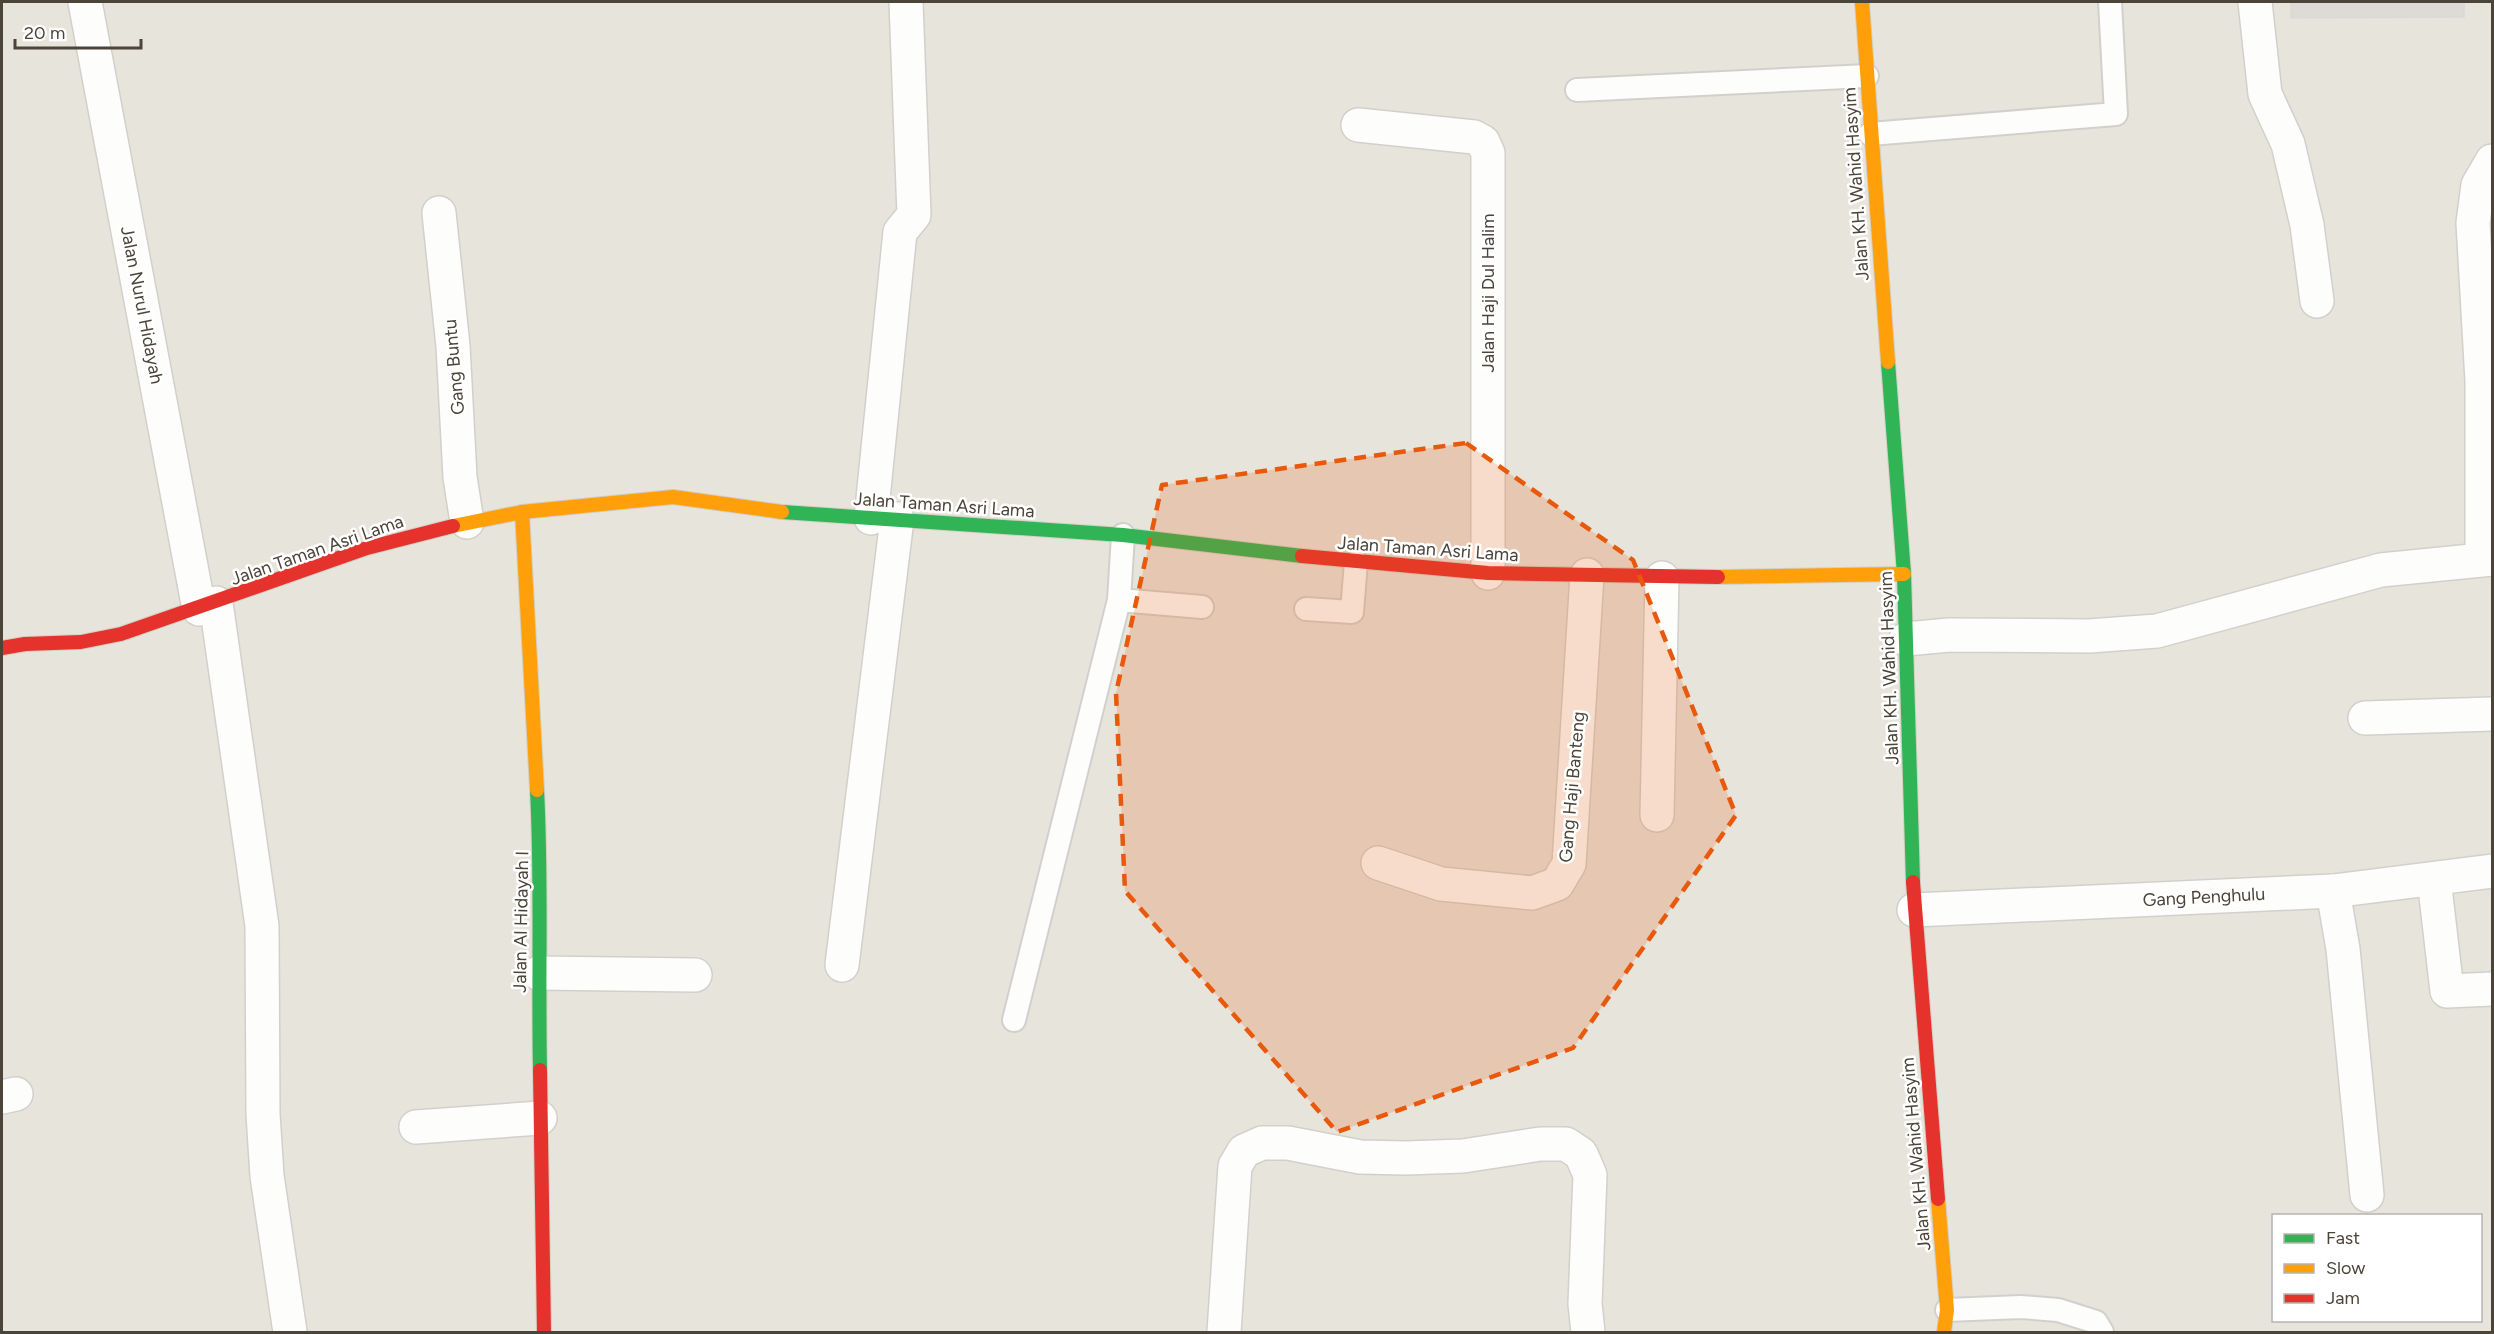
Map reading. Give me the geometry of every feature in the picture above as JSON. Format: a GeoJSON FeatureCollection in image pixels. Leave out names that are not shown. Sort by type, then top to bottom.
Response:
{"type":"FeatureCollection","features":[{"type":"Feature","properties":{"kind":"street","name":"Jalan Nurul Hidayah"},"geometry":{"type":"LineString","coordinates":[[85,2],[208,606],[262,926],[264,1135],[267,1176],[290,1332]]}},
{"type":"Feature","properties":{"kind":"street"},"geometry":{"type":"LineString","coordinates":[[842,965],[884,519],[900,232],[914,215],[906,2]]}},
{"type":"Feature","properties":{"kind":"street","name":"Jalan KH. Wahid Hasyim"},"geometry":{"type":"LineString","coordinates":[[1862,2],[1904,574],[1914,910],[1947,1310],[1944,1332]]}},
{"type":"Feature","properties":{"kind":"street"},"geometry":{"type":"LineString","coordinates":[[2255,2],[2265,94],[2288,144],[2307,225],[2316,301]]}},
{"type":"Feature","properties":{"kind":"street","name":"Jalan Haji Dul Halim"},"geometry":{"type":"LineString","coordinates":[[1358,125],[1474,137],[1483,142],[1488,153],[1488,573]]}},
{"type":"Feature","properties":{"kind":"street"},"geometry":{"type":"LineString","coordinates":[[1906,639],[1948,635],[2089,636],[2157,631],[2381,570],[2487,559],[2482,381],[2473,223],[2478,185],[2493,162]]}},
{"type":"Feature","properties":{"kind":"street","name":"Gang Buntu"},"geometry":{"type":"LineString","coordinates":[[439,213],[453,346],[460,477],[467,522]]}},
{"type":"Feature","properties":{"kind":"street","name":"Jalan Taman Asri Lama"},"geometry":{"type":"LineString","coordinates":[[2,648],[25,644],[81,642],[121,634],[208,606],[367,548],[467,522],[522,512],[673,497],[772,511],[1123,535],[1356,562],[1488,573],[1662,578],[1904,574]]}},
{"type":"Feature","properties":{"kind":"street","name":"Jalan Al Hidayah I"},"geometry":{"type":"LineString","coordinates":[[522,512],[541,861],[538,973],[544,1332]]}},
{"type":"Feature","properties":{"kind":"street","name":"Gang Haji Banteng"},"geometry":{"type":"LineString","coordinates":[[1378,863],[1441,884],[1532,893],[1557,884],[1569,864],[1587,575]]}},
{"type":"Feature","properties":{"kind":"street"},"geometry":{"type":"LineString","coordinates":[[1657,815],[1662,578]]}},
{"type":"Feature","properties":{"kind":"street"},"geometry":{"type":"LineString","coordinates":[[2365,718],[2493,714]]}},
{"type":"Feature","properties":{"kind":"street","name":"Gang Penghulu"},"geometry":{"type":"LineString","coordinates":[[1914,910],[2333,891],[2493,871]]}},
{"type":"Feature","properties":{"kind":"street"},"geometry":{"type":"LineString","coordinates":[[2434,879],[2447,991],[2493,989]]}},
{"type":"Feature","properties":{"kind":"street"},"geometry":{"type":"LineString","coordinates":[[2333,891],[2343,949],[2367,1194]]}},
{"type":"Feature","properties":{"kind":"street"},"geometry":{"type":"LineString","coordinates":[[538,973],[695,975]]}},
{"type":"Feature","properties":{"kind":"street"},"geometry":{"type":"LineString","coordinates":[[416,1127],[540,1118]]}},
{"type":"Feature","properties":{"kind":"street"},"geometry":{"type":"LineString","coordinates":[[1224,1332],[1235,1166],[1244,1151],[1262,1143],[1288,1143],[1360,1157],[1406,1158],[1463,1156],[1540,1144],[1566,1144],[1581,1154],[1590,1175],[1585,1304],[1588,1332]]}},
{"type":"Feature","properties":{"kind":"lane"},"geometry":{"type":"LineString","coordinates":[[1870,134],[2116,114],[2110,2]]}},
{"type":"Feature","properties":{"kind":"lane"},"geometry":{"type":"LineString","coordinates":[[1577,90],[1867,76]]}},
{"type":"Feature","properties":{"kind":"lane"},"geometry":{"type":"LineString","coordinates":[[1014,1020],[1119,600],[1123,535]]}},
{"type":"Feature","properties":{"kind":"lane"},"geometry":{"type":"LineString","coordinates":[[1306,609],[1352,612],[1356,562]]}},
{"type":"Feature","properties":{"kind":"lane"},"geometry":{"type":"LineString","coordinates":[[1119,600],[1202,607]]}},
{"type":"Feature","properties":{"kind":"lane"},"geometry":{"type":"LineString","coordinates":[[1947,1310],[2021,1307],[2058,1310],[2096,1322],[2102,1332]]}},
{"type":"Feature","properties":{"kind":"highlighted area"},"geometry":{"type":"Polygon","coordinates":[[[1466,443],[1633,560],[1736,815],[1573,1048],[1337,1132],[1125,891],[1116,693],[1162,485],[1466,443]]]}},
{"type":"Feature","properties":{"kind":"shaded area"},"geometry":{"type":"Polygon","coordinates":[[[2,2],[2492,2],[2492,1332],[2,1332],[2,2]]]}},
{"type":"Feature","properties":{"kind":"building"},"geometry":{"type":"Polygon","coordinates":[[[2291,2],[2464,2],[2464,17],[2291,18],[2291,2]]]}},
{"type":"Feature","properties":{"kind":"traffic: fast"},"geometry":{"type":"LineString","coordinates":[[1888,362],[1904,574],[1913,882]]}},
{"type":"Feature","properties":{"kind":"traffic: fast"},"geometry":{"type":"LineString","coordinates":[[782,512],[1123,535],[1302,556]]}},
{"type":"Feature","properties":{"kind":"traffic: fast"},"geometry":{"type":"LineString","coordinates":[[537,790],[540,1070]]}},
{"type":"Feature","properties":{"kind":"traffic: slow"},"geometry":{"type":"LineString","coordinates":[[1862,2],[1888,362]]}},
{"type":"Feature","properties":{"kind":"traffic: slow"},"geometry":{"type":"LineString","coordinates":[[453,526],[522,512],[673,497],[782,512]]}},
{"type":"Feature","properties":{"kind":"traffic: slow"},"geometry":{"type":"LineString","coordinates":[[522,512],[537,790]]}},
{"type":"Feature","properties":{"kind":"traffic: slow"},"geometry":{"type":"LineString","coordinates":[[1718,577],[1904,574]]}},
{"type":"Feature","properties":{"kind":"traffic: slow"},"geometry":{"type":"LineString","coordinates":[[1938,1199],[1947,1310],[1944,1332]]}},
{"type":"Feature","properties":{"kind":"traffic: jam"},"geometry":{"type":"LineString","coordinates":[[2,648],[25,644],[81,642],[121,634],[367,548],[453,526]]}},
{"type":"Feature","properties":{"kind":"traffic: jam"},"geometry":{"type":"LineString","coordinates":[[1302,556],[1488,573],[1718,577]]}},
{"type":"Feature","properties":{"kind":"traffic: jam"},"geometry":{"type":"LineString","coordinates":[[1913,882],[1938,1199]]}},
{"type":"Feature","properties":{"kind":"traffic: jam"},"geometry":{"type":"LineString","coordinates":[[540,1070],[544,1332]]}}]}
